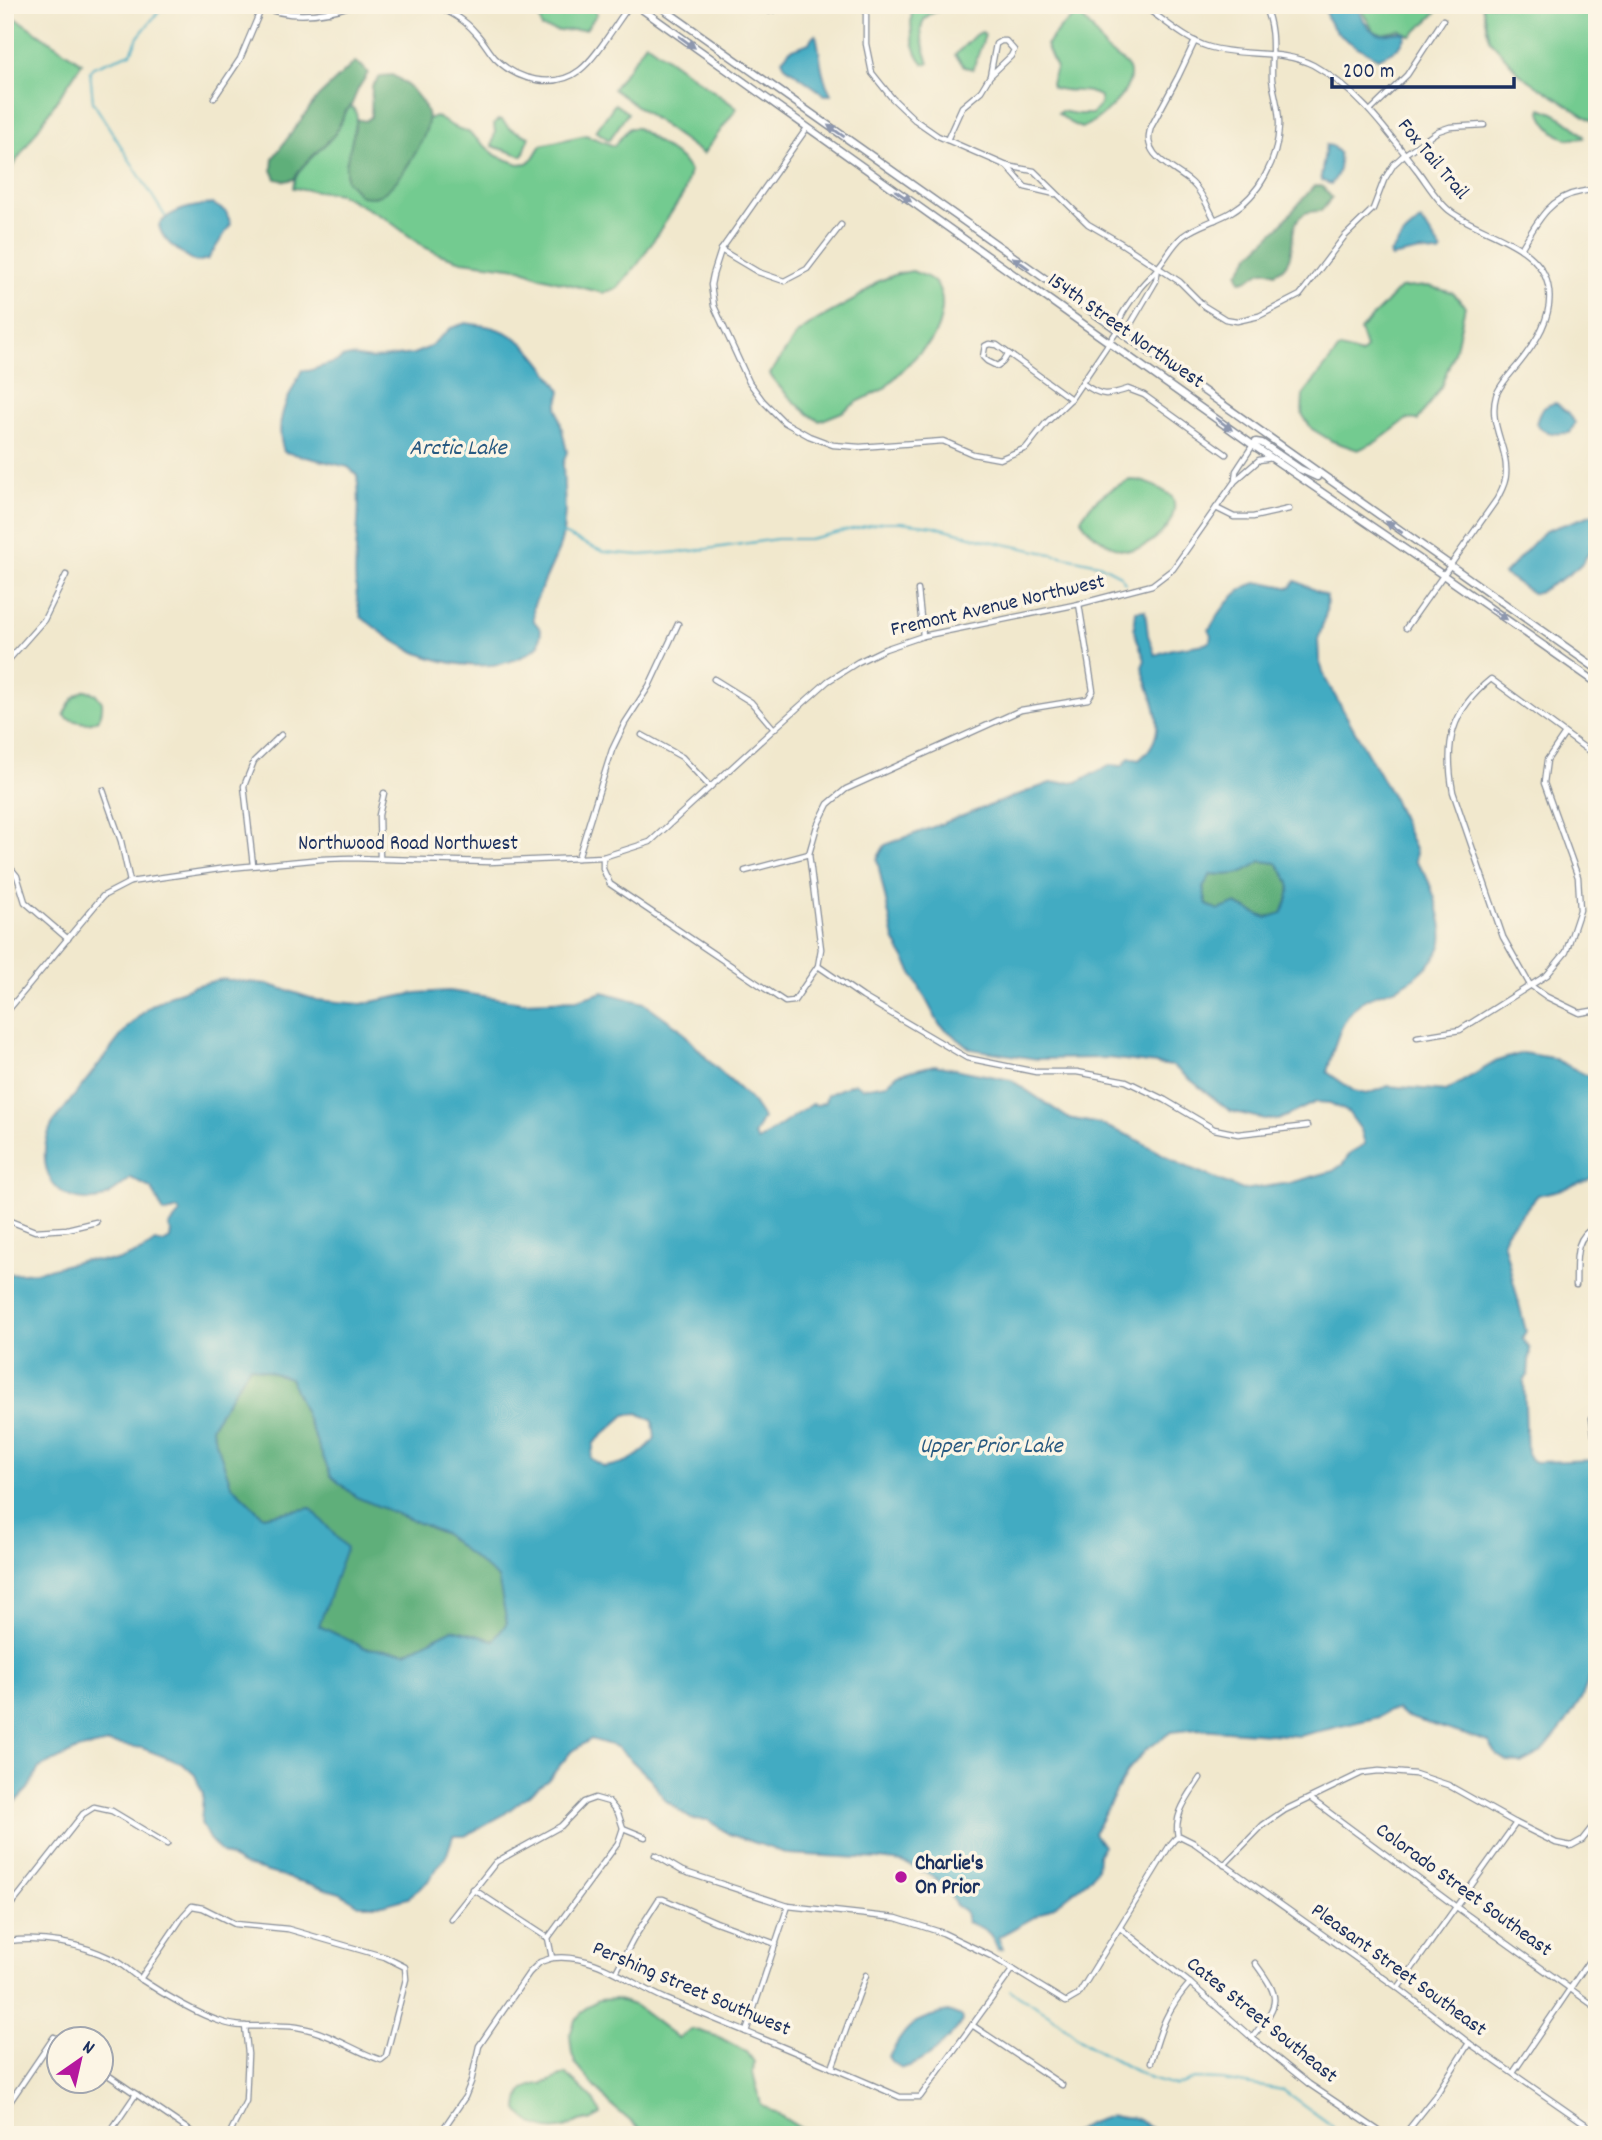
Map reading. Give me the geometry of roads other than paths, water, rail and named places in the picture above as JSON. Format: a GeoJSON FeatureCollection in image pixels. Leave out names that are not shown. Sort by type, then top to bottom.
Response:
{"type":"FeatureCollection","features":[{"type":"Feature","properties":{"kind":"street"},"geometry":{"type":"LineString","coordinates":[[328,5],[330,12]]}},
{"type":"Feature","properties":{"kind":"street"},"geometry":{"type":"LineString","coordinates":[[214,99],[240,60],[260,6],[293,15],[330,12],[353,5]]}},
{"type":"Feature","properties":{"kind":"street"},"geometry":{"type":"LineString","coordinates":[[435,5],[463,20],[504,66],[525,78],[555,80],[579,71],[630,5]]}},
{"type":"Feature","properties":{"kind":"street","name":"154th Street Northwest"},"geometry":{"type":"LineString","coordinates":[[636,5],[1253,445],[1597,683]]}},
{"type":"Feature","properties":{"kind":"street","name":"154th Street Northwest"},"geometry":{"type":"LineString","coordinates":[[657,5],[1597,670]]}},
{"type":"Feature","properties":{"kind":"street"},"geometry":{"type":"LineString","coordinates":[[762,5],[769,11],[777,9],[779,5]]}},
{"type":"Feature","properties":{"kind":"street"},"geometry":{"type":"LineString","coordinates":[[866,5],[866,44],[872,73],[892,98],[915,120],[947,140],[1007,166],[1034,171],[1088,224],[1180,282],[1204,306],[1225,319],[1237,321],[1259,316],[1300,295],[1344,237],[1373,209],[1384,180],[1394,164],[1438,131],[1450,127],[1484,125]]}},
{"type":"Feature","properties":{"kind":"street","name":"Fox Tail Trail"},"geometry":{"type":"LineString","coordinates":[[1142,5],[1195,41],[1211,48],[1273,55],[1315,66],[1344,86],[1370,111],[1450,211],[1521,249],[1541,266],[1548,286],[1549,310],[1533,346],[1496,394],[1494,422],[1504,455],[1505,483],[1497,499],[1406,628]]}},
{"type":"Feature","properties":{"kind":"street"},"geometry":{"type":"LineString","coordinates":[[807,128],[721,250],[714,267],[711,285],[714,306],[749,382],[784,422],[833,445],[860,447],[943,441],[973,454],[1000,459],[1026,448],[1046,423],[1071,399],[1117,331],[1118,321],[1171,247],[1185,234],[1233,211],[1251,195],[1264,178],[1273,158],[1279,128],[1272,78],[1273,35],[1264,5]]}},
{"type":"Feature","properties":{"kind":"street"},"geometry":{"type":"LineString","coordinates":[[1370,111],[1407,75],[1443,20]]}},
{"type":"Feature","properties":{"kind":"street"},"geometry":{"type":"LineString","coordinates":[[947,140],[962,107],[981,91],[989,76],[996,44],[1006,41],[1014,50],[1012,56],[989,76]]}},
{"type":"Feature","properties":{"kind":"street"},"geometry":{"type":"LineString","coordinates":[[1195,41],[1151,127],[1149,141],[1155,156],[1193,184],[1216,220]]}},
{"type":"Feature","properties":{"kind":"street"},"geometry":{"type":"LineString","coordinates":[[1007,166],[1025,187],[1056,194]]}},
{"type":"Feature","properties":{"kind":"street"},"geometry":{"type":"LineString","coordinates":[[1521,249],[1551,204],[1570,193],[1597,191]]}},
{"type":"Feature","properties":{"kind":"street"},"geometry":{"type":"LineString","coordinates":[[721,250],[758,272],[784,281],[807,269],[841,225]]}},
{"type":"Feature","properties":{"kind":"street"},"geometry":{"type":"LineString","coordinates":[[1117,331],[1129,327],[1156,281],[1158,268]]}},
{"type":"Feature","properties":{"kind":"street"},"geometry":{"type":"LineString","coordinates":[[1008,354],[997,366],[982,356],[985,346],[997,345],[1071,399]]}},
{"type":"Feature","properties":{"kind":"street"},"geometry":{"type":"LineString","coordinates":[[1082,383],[1096,393],[1110,395],[1128,389],[1144,395],[1226,454]]}},
{"type":"Feature","properties":{"kind":"street"},"geometry":{"type":"LineString","coordinates":[[1253,445],[1256,442],[1262,443],[1300,469],[1334,486]]}},
{"type":"Feature","properties":{"kind":"street","name":"Fremont Avenue Northwest"},"geometry":{"type":"LineString","coordinates":[[1235,481],[1236,471],[1253,445]]}},
{"type":"Feature","properties":{"kind":"street","name":"Fremont Avenue Northwest"},"geometry":{"type":"LineString","coordinates":[[578,858],[603,857],[650,842],[828,681],[885,649],[923,636],[1142,589],[1165,576],[1173,569],[1235,481],[1259,460],[1272,458]]}},
{"type":"Feature","properties":{"kind":"street"},"geometry":{"type":"LineString","coordinates":[[1216,508],[1234,517],[1253,517],[1289,509]]}},
{"type":"Feature","properties":{"kind":"street"},"geometry":{"type":"LineString","coordinates":[[5,664],[44,620],[65,575]]}},
{"type":"Feature","properties":{"kind":"street"},"geometry":{"type":"LineString","coordinates":[[918,590],[923,636]]}},
{"type":"Feature","properties":{"kind":"street"},"geometry":{"type":"LineString","coordinates":[[603,857],[603,869],[610,884],[785,1002],[794,1001],[817,966],[821,949],[809,854],[817,826],[828,804],[846,789],[1021,710],[1088,699],[1093,691],[1079,604]]}},
{"type":"Feature","properties":{"kind":"street"},"geometry":{"type":"LineString","coordinates":[[578,858],[612,750],[625,723],[649,686],[678,624]]}},
{"type":"Feature","properties":{"kind":"street"},"geometry":{"type":"LineString","coordinates":[[714,678],[751,702],[774,729]]}},
{"type":"Feature","properties":{"kind":"street"},"geometry":{"type":"LineString","coordinates":[[1597,757],[1491,679],[1475,692],[1461,712],[1450,737],[1449,770],[1453,793],[1503,937],[1530,985],[1547,997],[1580,1013],[1597,1010]]}},
{"type":"Feature","properties":{"kind":"street"},"geometry":{"type":"LineString","coordinates":[[253,865],[244,786],[254,761],[281,735]]}},
{"type":"Feature","properties":{"kind":"street"},"geometry":{"type":"LineString","coordinates":[[642,735],[682,757],[710,786]]}},
{"type":"Feature","properties":{"kind":"street"},"geometry":{"type":"LineString","coordinates":[[1418,1037],[1460,1030],[1547,975],[1566,952],[1580,910],[1578,877],[1544,783],[1547,760],[1564,735]]}},
{"type":"Feature","properties":{"kind":"street"},"geometry":{"type":"LineString","coordinates":[[103,790],[121,841],[130,882]]}},
{"type":"Feature","properties":{"kind":"street"},"geometry":{"type":"LineString","coordinates":[[380,859],[379,815],[384,793]]}},
{"type":"Feature","properties":{"kind":"street"},"geometry":{"type":"LineString","coordinates":[[745,871],[809,854]]}},
{"type":"Feature","properties":{"kind":"street","name":"Northwood Road Northwest"},"geometry":{"type":"LineString","coordinates":[[5,1014],[103,896],[130,882],[253,865],[350,858],[489,862],[578,858]]}},
{"type":"Feature","properties":{"kind":"street"},"geometry":{"type":"LineString","coordinates":[[5,861],[17,876],[25,902],[68,939]]}},
{"type":"Feature","properties":{"kind":"street"},"geometry":{"type":"LineString","coordinates":[[817,966],[863,997],[967,1058],[1036,1072],[1077,1072],[1126,1081],[1214,1129],[1238,1134],[1307,1126]]}},
{"type":"Feature","properties":{"kind":"street"},"geometry":{"type":"LineString","coordinates":[[5,1219],[35,1231],[67,1229],[96,1222]]}},
{"type":"Feature","properties":{"kind":"street"},"geometry":{"type":"LineString","coordinates":[[1576,1285],[1578,1243],[1590,1229],[1597,1226]]}},
{"type":"Feature","properties":{"kind":"street"},"geometry":{"type":"LineString","coordinates":[[1594,1435],[1592,1418],[1597,1408]]}},
{"type":"Feature","properties":{"kind":"street"},"geometry":{"type":"LineString","coordinates":[[1224,1866],[1263,1825],[1286,1810],[1362,1773],[1379,1771],[1415,1774],[1448,1784],[1556,1843],[1571,1846],[1582,1840],[1597,1821]]}},
{"type":"Feature","properties":{"kind":"street"},"geometry":{"type":"LineString","coordinates":[[655,1855],[682,1871],[788,1906],[896,1919],[943,1933],[1013,1969],[1066,2002],[1078,1995],[1170,1845],[1179,1837],[1176,1827],[1179,1812],[1200,1778]]}},
{"type":"Feature","properties":{"kind":"street"},"geometry":{"type":"LineString","coordinates":[[451,1919],[496,1862],[561,1826],[584,1802],[595,1798],[609,1802],[618,1813],[623,1828],[618,1843],[548,1938]]}},
{"type":"Feature","properties":{"kind":"street","name":"Colorado Street Southeast"},"geometry":{"type":"LineString","coordinates":[[1311,1799],[1597,2008]]}},
{"type":"Feature","properties":{"kind":"street"},"geometry":{"type":"LineString","coordinates":[[5,1910],[83,1814],[94,1807],[113,1811],[167,1844]]}},
{"type":"Feature","properties":{"kind":"street"},"geometry":{"type":"LineString","coordinates":[[1398,1988],[1516,1823]]}},
{"type":"Feature","properties":{"kind":"street"},"geometry":{"type":"LineString","coordinates":[[623,1828],[645,1837]]}},
{"type":"Feature","properties":{"kind":"street","name":"Pleasant Street Southeast"},"geometry":{"type":"LineString","coordinates":[[1179,1837],[1194,1843],[1398,1988],[1469,2043],[1597,2132]]}},
{"type":"Feature","properties":{"kind":"street"},"geometry":{"type":"LineString","coordinates":[[439,2135],[465,2097],[479,2046],[529,1973],[540,1962],[552,1958],[548,1938],[473,1889]]}},
{"type":"Feature","properties":{"kind":"street"},"geometry":{"type":"LineString","coordinates":[[616,1972],[659,1899],[776,1944]]}},
{"type":"Feature","properties":{"kind":"street"},"geometry":{"type":"LineString","coordinates":[[5,1944],[8,1941],[27,1939],[80,1945],[114,1959],[141,1979],[223,2023],[301,2027],[381,2060],[386,2056],[407,1979],[405,1967],[385,1957],[288,1929],[235,1924],[203,1908],[192,1906],[141,1979]]}},
{"type":"Feature","properties":{"kind":"street"},"geometry":{"type":"LineString","coordinates":[[746,2032],[788,1906]]}},
{"type":"Feature","properties":{"kind":"street","name":"Cates Street Southeast"},"geometry":{"type":"LineString","coordinates":[[1120,1928],[1190,1983],[1309,2084],[1385,2135]]}},
{"type":"Feature","properties":{"kind":"street"},"geometry":{"type":"LineString","coordinates":[[1513,2073],[1597,1949]]}},
{"type":"Feature","properties":{"kind":"street","name":"Pershing Street Southwest"},"geometry":{"type":"LineString","coordinates":[[552,1958],[578,1958],[616,1972],[662,1997],[900,2097],[919,2097],[972,2025]]}},
{"type":"Feature","properties":{"kind":"street"},"geometry":{"type":"LineString","coordinates":[[1252,2038],[1273,2009],[1275,1994],[1255,1963]]}},
{"type":"Feature","properties":{"kind":"street"},"geometry":{"type":"LineString","coordinates":[[1013,1969],[972,2025],[1062,2085]]}},
{"type":"Feature","properties":{"kind":"street"},"geometry":{"type":"LineString","coordinates":[[832,2068],[866,1975]]}},
{"type":"Feature","properties":{"kind":"street"},"geometry":{"type":"LineString","coordinates":[[1151,2062],[1163,2020],[1174,2001],[1190,1983]]}},
{"type":"Feature","properties":{"kind":"street"},"geometry":{"type":"LineString","coordinates":[[229,2135],[246,2101],[248,2054],[245,2026]]}},
{"type":"Feature","properties":{"kind":"street"},"geometry":{"type":"LineString","coordinates":[[1404,2135],[1436,2095],[1469,2043]]}},
{"type":"Feature","properties":{"kind":"street"},"geometry":{"type":"LineString","coordinates":[[5,2109],[46,2050]]}},
{"type":"Feature","properties":{"kind":"street"},"geometry":{"type":"LineString","coordinates":[[116,2080],[196,2135]]}},
{"type":"Feature","properties":{"kind":"street"},"geometry":{"type":"LineString","coordinates":[[108,2135],[136,2094]]}},
{"type":"Feature","properties":{"kind":"water"},"geometry":{"type":"Polygon","coordinates":[[[1325,5],[1356,5],[1365,22],[1377,33],[1406,34],[1395,49],[1378,58],[1352,44],[1336,31],[1326,15],[1325,5]]]}},
{"type":"Feature","properties":{"kind":"water"},"geometry":{"type":"Polygon","coordinates":[[[816,35],[823,72],[831,94],[829,95],[825,95],[785,66],[782,59],[790,50],[809,43],[816,35]]]}},
{"type":"Feature","properties":{"kind":"water"},"geometry":{"type":"Polygon","coordinates":[[[1326,145],[1332,146],[1339,153],[1339,170],[1331,184],[1322,181],[1321,177],[1326,145]]]}},
{"type":"Feature","properties":{"kind":"water"},"geometry":{"type":"Polygon","coordinates":[[[213,204],[226,212],[231,224],[208,259],[196,262],[168,242],[159,225],[176,212],[213,204]]]}},
{"type":"Feature","properties":{"kind":"water"},"geometry":{"type":"Polygon","coordinates":[[[1421,220],[1442,251],[1440,254],[1421,251],[1391,257],[1390,254],[1405,234],[1421,220]]]}},
{"type":"Feature","properties":{"kind":"water","name":"Arctic Lake"},"geometry":{"type":"Polygon","coordinates":[[[466,323],[505,332],[525,345],[541,362],[561,391],[557,407],[567,452],[563,464],[563,534],[533,607],[534,621],[541,630],[539,645],[508,662],[490,665],[453,663],[417,652],[391,639],[361,617],[355,581],[359,510],[357,475],[348,467],[284,452],[280,429],[287,400],[302,370],[308,371],[351,356],[372,359],[413,354],[428,348],[451,328],[466,323]]]}},
{"type":"Feature","properties":{"kind":"water"},"geometry":{"type":"Polygon","coordinates":[[[1556,403],[1569,413],[1575,423],[1570,433],[1547,432],[1536,424],[1542,410],[1556,403]]]}},
{"type":"Feature","properties":{"kind":"water"},"geometry":{"type":"Polygon","coordinates":[[[1597,513],[1597,546],[1566,576],[1534,594],[1504,574],[1545,531],[1597,513]]]}},
{"type":"Feature","properties":{"kind":"water","name":"Upper Prior Lake"},"geometry":{"type":"Polygon","coordinates":[[[1296,581],[1327,596],[1326,613],[1318,640],[1319,660],[1326,680],[1393,798],[1416,852],[1415,861],[1425,874],[1431,889],[1440,917],[1442,935],[1440,949],[1421,972],[1398,987],[1367,998],[1355,1007],[1339,1033],[1327,1072],[1354,1091],[1367,1094],[1388,1086],[1446,1091],[1497,1061],[1523,1053],[1553,1058],[1597,1083],[1597,1176],[1538,1195],[1506,1232],[1503,1241],[1526,1331],[1522,1338],[1530,1349],[1528,1375],[1524,1381],[1527,1453],[1535,1462],[1597,1460],[1597,1659],[1581,1699],[1566,1723],[1542,1752],[1521,1763],[1508,1762],[1497,1755],[1489,1742],[1404,1716],[1397,1710],[1387,1711],[1379,1717],[1299,1736],[1198,1729],[1171,1732],[1146,1750],[1128,1770],[1094,1833],[1103,1846],[1098,1856],[1097,1869],[1088,1880],[1058,1904],[998,1937],[1003,1949],[998,1950],[987,1931],[967,1922],[965,1911],[956,1905],[948,1891],[934,1877],[903,1862],[788,1854],[729,1834],[708,1820],[691,1819],[665,1800],[650,1778],[617,1747],[591,1739],[570,1753],[548,1780],[503,1815],[465,1836],[453,1836],[447,1854],[428,1881],[408,1898],[383,1905],[359,1905],[340,1893],[244,1865],[222,1853],[209,1839],[201,1823],[203,1794],[195,1775],[183,1764],[142,1748],[108,1743],[77,1750],[39,1768],[28,1789],[5,1812],[5,1278],[9,1274],[37,1272],[84,1260],[117,1261],[142,1251],[155,1242],[163,1243],[170,1239],[169,1227],[180,1213],[178,1209],[164,1213],[152,1189],[131,1178],[103,1198],[77,1199],[56,1188],[46,1168],[46,1145],[53,1123],[128,1027],[148,1008],[171,995],[222,979],[267,984],[317,1000],[361,1004],[416,993],[449,991],[522,1002],[577,1000],[603,992],[644,1003],[679,1028],[711,1063],[750,1099],[763,1118],[754,1136],[758,1141],[812,1104],[825,1102],[827,1095],[854,1083],[863,1088],[887,1084],[898,1074],[934,1065],[1011,1080],[1068,1118],[1100,1124],[1132,1137],[1180,1164],[1243,1190],[1290,1183],[1333,1171],[1343,1164],[1350,1153],[1365,1144],[1361,1130],[1348,1112],[1330,1103],[1316,1102],[1278,1120],[1264,1119],[1230,1111],[1173,1066],[1108,1058],[1037,1059],[971,1049],[939,1024],[894,939],[877,859],[885,845],[1050,783],[1077,782],[1110,765],[1122,766],[1129,758],[1139,760],[1155,739],[1157,716],[1142,667],[1145,660],[1134,631],[1136,611],[1145,610],[1148,635],[1155,655],[1210,641],[1209,630],[1218,615],[1234,595],[1248,586],[1265,583],[1290,588],[1296,581]],[[1261,861],[1238,874],[1211,874],[1203,888],[1207,905],[1218,910],[1235,904],[1266,918],[1282,913],[1288,898],[1289,882],[1277,863],[1261,861]],[[250,1366],[211,1427],[231,1485],[263,1516],[311,1508],[346,1548],[319,1626],[365,1648],[406,1652],[453,1629],[494,1640],[507,1623],[498,1578],[443,1533],[356,1497],[331,1476],[290,1378],[250,1366]],[[638,1413],[625,1415],[594,1443],[591,1458],[604,1467],[632,1459],[655,1439],[653,1421],[638,1413]]]}},
{"type":"Feature","properties":{"kind":"water"},"geometry":{"type":"Polygon","coordinates":[[[948,2012],[961,2017],[962,2021],[936,2050],[910,2066],[902,2068],[892,2062],[889,2057],[911,2026],[918,2021],[948,2012]]]}},
{"type":"Feature","properties":{"kind":"water"},"geometry":{"type":"Polygon","coordinates":[[[1110,2116],[1134,2118],[1159,2135],[1071,2135],[1087,2124],[1110,2116]]]}},
{"type":"Feature","properties":{"kind":"waterway"},"geometry":{"type":"LineString","coordinates":[[164,5],[138,37],[131,53],[93,67],[90,71],[93,102],[165,216]]}},
{"type":"Feature","properties":{"kind":"waterway"},"geometry":{"type":"LineString","coordinates":[[561,533],[604,552],[640,555],[693,551],[777,539],[809,539],[883,522],[901,522],[934,526],[985,540],[1099,564],[1120,575],[1125,583]]}},
{"type":"Feature","properties":{"kind":"waterway"},"geometry":{"type":"LineString","coordinates":[[1010,1990],[1049,2014],[1086,2044],[1150,2079],[1175,2086],[1194,2079],[1222,2080],[1283,2090],[1331,2125],[1338,2135]]}},
{"type":"Feature","properties":{"kind":"place","name":"Charlie's On Prior"},"geometry":{"type":"Point","coordinates":[901,1877]}}]}
